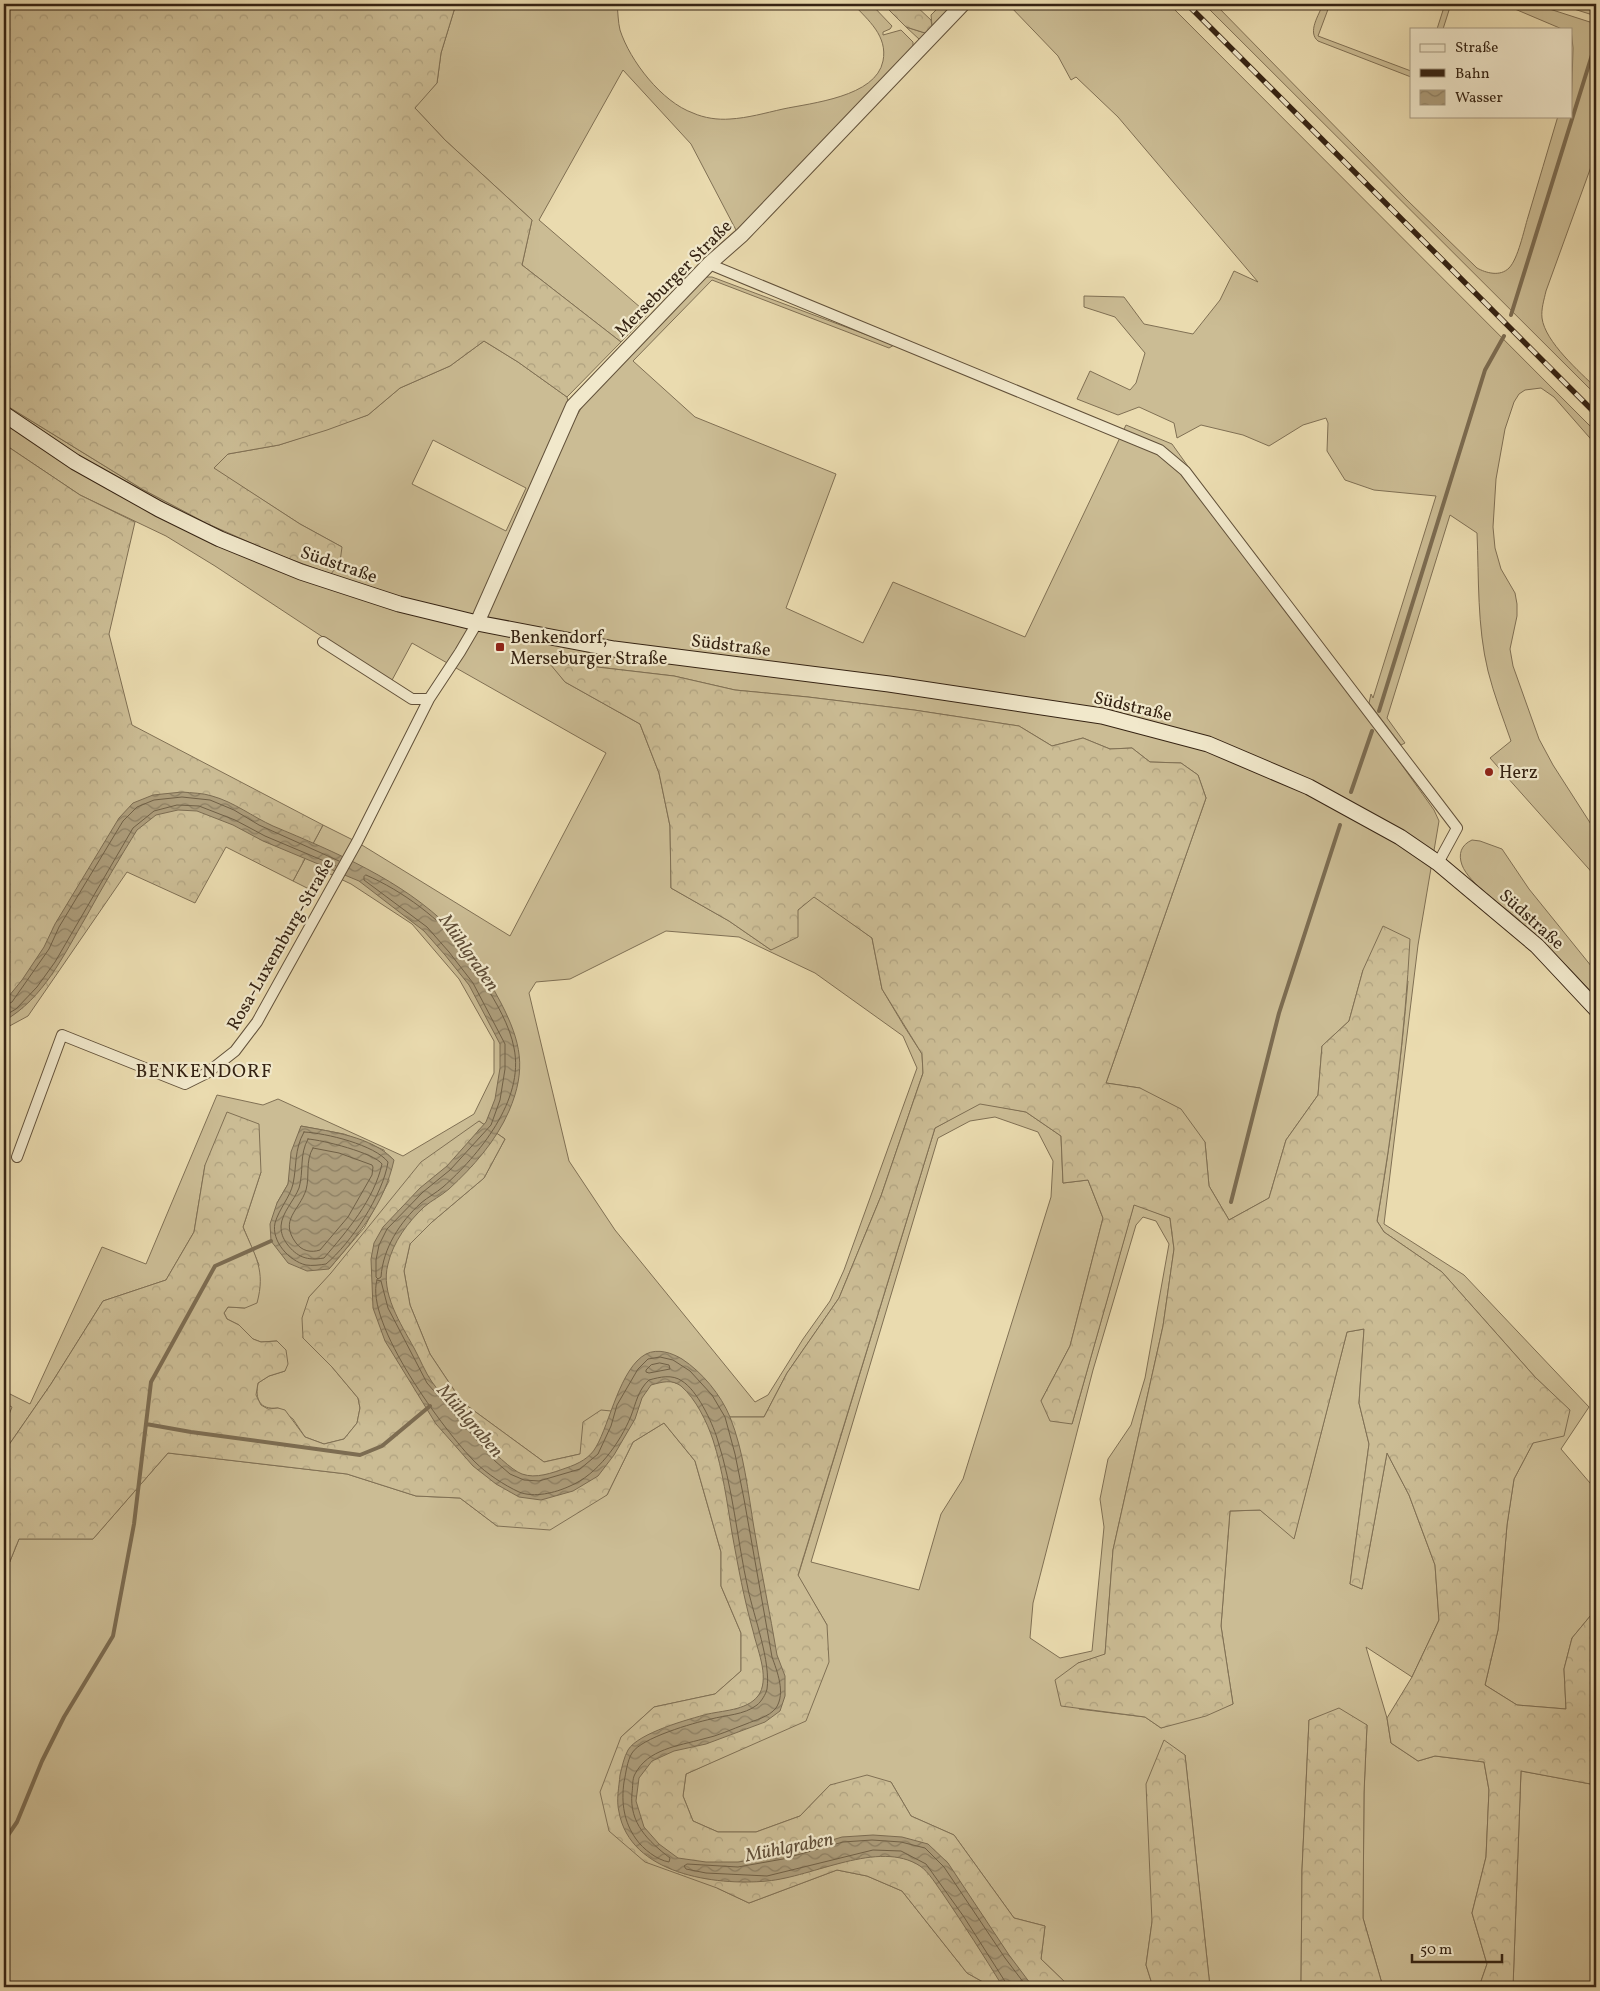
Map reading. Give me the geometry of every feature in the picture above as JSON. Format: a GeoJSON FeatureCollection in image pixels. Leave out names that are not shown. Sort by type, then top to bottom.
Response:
{"type":"FeatureCollection","features":[{"type":"Feature","properties":{"kind":"main road","name":"Südstraße"},"geometry":{"type":"LineString","coordinates":[[4,414],[75,462],[159,509],[220,539],[302,572],[399,604],[477,623],[614,649],[889,684],[1102,716],[1208,744],[1309,787],[1400,837],[1438,863],[1536,946],[1596,1009]]}},
{"type":"Feature","properties":{"kind":"street","name":"Merseburger Straße"},"geometry":{"type":"LineString","coordinates":[[477,623],[573,406],[709,264],[742,235],[963,4]]}},
{"type":"Feature","properties":{"kind":"street"},"geometry":{"type":"LineString","coordinates":[[709,264],[1160,450],[1185,471],[1457,828],[1438,863]]}},
{"type":"Feature","properties":{"kind":"street","name":"Rosa-Luxemburg-Straße"},"geometry":{"type":"LineString","coordinates":[[17,1157],[62,1035],[185,1084],[207,1074],[235,1051],[257,1022],[357,842],[428,699],[477,623]]}},
{"type":"Feature","properties":{"kind":"street"},"geometry":{"type":"LineString","coordinates":[[323,642],[412,699],[428,699]]}},
{"type":"Feature","properties":{"kind":"green space"},"geometry":{"type":"Polygon","coordinates":[[[4,4],[456,4],[441,53],[437,83],[415,108],[445,140],[532,220],[522,265],[621,342],[567,397],[518,362],[484,341],[450,366],[400,388],[368,415],[279,445],[228,454],[214,468],[300,524],[342,547],[340,562],[331,574],[276,554],[206,523],[142,489],[4,404],[4,4]]]}},
{"type":"Feature","properties":{"kind":"green space"},"geometry":{"type":"Polygon","coordinates":[[[456,4],[617,4],[619,27],[625,42],[639,67],[649,79],[681,108],[697,115],[716,119],[743,118],[825,101],[856,90],[868,83],[878,73],[883,61],[883,44],[870,22],[853,4],[871,4],[892,26],[883,32],[883,35],[901,30],[913,42],[913,47],[739,232],[713,254],[710,253],[736,230],[691,144],[623,70],[539,220],[648,314],[621,342],[522,265],[532,220],[445,140],[414,107],[437,83],[441,53],[456,4]]]}},
{"type":"Feature","properties":{"kind":"green space"},"geometry":{"type":"Polygon","coordinates":[[[883,4],[914,4],[931,20],[932,26],[925,33],[906,27],[883,4]]]}},
{"type":"Feature","properties":{"kind":"green space"},"geometry":{"type":"Polygon","coordinates":[[[942,4],[959,4],[920,40],[906,27],[925,33],[932,26],[931,15],[942,4]]]}},
{"type":"Feature","properties":{"kind":"green space"},"geometry":{"type":"Polygon","coordinates":[[[1008,4],[1169,4],[1596,432],[1596,445],[1554,397],[1541,388],[1525,390],[1519,394],[1514,402],[1505,429],[1496,479],[1493,527],[1495,548],[1501,569],[1515,593],[1517,604],[1517,616],[1510,649],[1513,666],[1539,739],[1553,765],[1596,832],[1596,877],[1490,758],[1511,741],[1493,689],[1484,654],[1479,602],[1477,533],[1450,515],[1387,718],[1405,743],[1401,745],[1369,703],[1371,694],[1373,698],[1436,496],[1374,490],[1345,480],[1327,451],[1328,423],[1326,418],[1303,425],[1269,446],[1243,435],[1201,425],[1177,438],[1174,423],[1139,407],[1118,415],[1077,399],[1090,371],[1130,390],[1136,383],[1145,353],[1115,317],[1084,307],[1084,296],[1124,297],[1144,324],[1193,334],[1220,300],[1234,271],[1258,282],[1118,117],[1076,77],[1071,80],[1058,56],[1008,4]]]}},
{"type":"Feature","properties":{"kind":"green space"},"geometry":{"type":"Polygon","coordinates":[[[1204,4],[1215,4],[1407,200],[1477,268],[1493,273],[1505,271],[1515,258],[1557,118],[1572,118],[1572,28],[1560,28],[1503,4],[1534,4],[1596,24],[1596,153],[1546,291],[1542,318],[1549,337],[1564,356],[1596,388],[1596,395],[1204,4]]]}},
{"type":"Feature","properties":{"kind":"green space"},"geometry":{"type":"Polygon","coordinates":[[[1323,4],[1330,4],[1318,36],[1410,71],[1410,77],[1318,41],[1314,33],[1317,18],[1323,4]]]}},
{"type":"Feature","properties":{"kind":"green space"},"geometry":{"type":"Polygon","coordinates":[[[1445,4],[1451,4],[1443,28],[1437,28],[1445,4]]]}},
{"type":"Feature","properties":{"kind":"green space"},"geometry":{"type":"Polygon","coordinates":[[[1558,4],[1596,4],[1596,16],[1558,4]]]}},
{"type":"Feature","properties":{"kind":"green space"},"geometry":{"type":"Polygon","coordinates":[[[706,277],[712,277],[894,345],[889,348],[712,280],[633,361],[695,417],[836,474],[786,608],[863,643],[893,582],[1025,637],[1126,425],[1172,444],[1434,810],[1439,821],[1418,945],[1384,1224],[1464,1275],[1589,1407],[1561,1449],[1596,1490],[1596,1609],[1572,1638],[1564,1669],[1566,1709],[1517,1705],[1485,1685],[1498,1630],[1507,1525],[1514,1479],[1533,1443],[1569,1410],[1535,1377],[1442,1272],[1384,1232],[1377,1221],[1395,1101],[1408,981],[1363,970],[1349,1021],[1322,1046],[1318,1095],[1286,1140],[1269,1198],[1229,1220],[1209,1186],[1205,1142],[1140,1088],[1106,1083],[1206,798],[1198,775],[1181,763],[1150,762],[1132,748],[1110,749],[1083,738],[1052,746],[1019,726],[914,710],[735,690],[674,676],[580,665],[551,664],[565,682],[640,724],[659,773],[670,826],[671,888],[729,921],[771,950],[798,910],[814,896],[872,938],[882,989],[922,1054],[923,1073],[881,1196],[839,1298],[787,1373],[764,1417],[707,1417],[686,1387],[580,1454],[544,1462],[462,1402],[430,1354],[410,1305],[404,1271],[410,1244],[432,1222],[484,1178],[505,1139],[479,1121],[309,1297],[303,1338],[332,1367],[358,1398],[360,1408],[357,1423],[344,1439],[324,1444],[305,1437],[293,1419],[278,1408],[266,1407],[260,1402],[257,1394],[258,1383],[269,1376],[285,1371],[277,1341],[261,1342],[253,1339],[239,1325],[227,1319],[224,1313],[228,1307],[245,1308],[259,1265],[243,1227],[261,1172],[205,1165],[194,1232],[166,1280],[103,1301],[51,1384],[4,1452],[4,1427],[12,1407],[4,1403],[4,1391],[30,1404],[102,1247],[146,1264],[217,1095],[263,1105],[278,1099],[403,1156],[474,1114],[494,1073],[494,1041],[459,979],[412,924],[351,884],[328,873],[315,892],[293,881],[323,825],[357,842],[510,936],[606,753],[412,643],[391,682],[215,566],[166,536],[80,495],[4,444],[4,404],[142,489],[206,523],[276,554],[342,547],[300,524],[213,468],[228,454],[279,445],[368,415],[400,388],[450,366],[484,341],[518,362],[567,397],[573,422],[586,400],[706,277]],[[433,440],[412,484],[506,531],[526,488],[433,440]],[[666,931],[570,979],[536,982],[529,993],[569,1161],[615,1230],[755,1402],[768,1395],[803,1339],[830,1301],[844,1270],[917,1068],[903,1036],[815,973],[739,937],[666,931]],[[301,1126],[288,1184],[277,1203],[329,1269],[364,1228],[389,1181],[384,1150],[344,1134],[301,1126]]]}},
{"type":"Feature","properties":{"kind":"green space"},"geometry":{"type":"Polygon","coordinates":[[[4,444],[80,495],[135,522],[109,634],[132,725],[323,825],[293,881],[226,847],[195,903],[127,872],[28,1016],[4,1029],[4,444]]]}},
{"type":"Feature","properties":{"kind":"green space"},"geometry":{"type":"Polygon","coordinates":[[[550,664],[580,665],[674,676],[735,690],[914,710],[1019,726],[1052,746],[1083,738],[1110,749],[1132,748],[1150,762],[1181,763],[1198,775],[1206,798],[1106,1083],[1140,1088],[1181,1109],[1205,1142],[1209,1186],[1229,1220],[1269,1198],[1286,1140],[1318,1095],[1322,1046],[1349,1021],[1363,970],[1383,926],[1410,939],[1398,1080],[1377,1221],[1384,1232],[1442,1272],[1535,1377],[1570,1410],[1564,1436],[1533,1443],[1514,1479],[1507,1525],[1498,1630],[1485,1685],[1517,1705],[1566,1709],[1564,1669],[1572,1638],[1596,1609],[1596,1785],[1521,1771],[1513,1987],[1479,1987],[1487,1964],[1472,1913],[1486,1857],[1489,1790],[1484,1762],[1435,1756],[1418,1761],[1391,1743],[1387,1718],[1412,1677],[1439,1620],[1435,1565],[1409,1495],[1387,1453],[1362,1589],[1350,1584],[1369,1444],[1359,1403],[1364,1329],[1347,1332],[1294,1539],[1260,1510],[1230,1511],[1221,1626],[1233,1704],[1206,1716],[1161,1728],[1145,1717],[1061,1706],[1055,1680],[1078,1663],[1105,1654],[1113,1550],[1163,1326],[1174,1249],[1170,1218],[1134,1205],[1072,1424],[1050,1421],[1041,1401],[1070,1346],[1103,1218],[1088,1180],[1063,1183],[1061,1136],[1026,1112],[980,1104],[935,1128],[798,1575],[827,1625],[829,1662],[806,1721],[686,1774],[683,1796],[693,1821],[718,1832],[756,1832],[800,1816],[830,1785],[867,1775],[891,1782],[911,1816],[954,1835],[1014,1918],[1045,1926],[1041,1959],[1070,1987],[992,1987],[967,1973],[902,1891],[867,1876],[837,1870],[749,1903],[717,1888],[645,1862],[609,1831],[600,1792],[621,1737],[654,1707],[715,1694],[741,1671],[741,1633],[721,1586],[721,1552],[695,1461],[664,1423],[633,1442],[607,1495],[550,1530],[497,1526],[460,1498],[416,1496],[347,1474],[168,1453],[93,1539],[19,1539],[4,1576],[4,1452],[51,1384],[103,1301],[166,1280],[194,1232],[205,1165],[227,1112],[259,1124],[261,1172],[243,1227],[258,1264],[260,1281],[257,1303],[245,1308],[228,1307],[224,1313],[227,1319],[239,1325],[253,1339],[261,1342],[277,1341],[286,1350],[288,1364],[285,1371],[269,1376],[258,1383],[256,1395],[261,1405],[268,1409],[278,1408],[285,1410],[305,1437],[324,1444],[344,1439],[357,1423],[360,1408],[358,1398],[332,1367],[303,1338],[302,1318],[309,1297],[331,1273],[421,1162],[479,1121],[505,1139],[484,1178],[432,1222],[410,1244],[404,1271],[410,1305],[430,1354],[462,1402],[544,1462],[580,1454],[583,1422],[601,1410],[632,1413],[645,1387],[660,1377],[686,1387],[707,1417],[764,1417],[787,1373],[839,1298],[881,1196],[923,1073],[922,1054],[882,989],[872,938],[814,897],[798,910],[798,937],[771,950],[729,921],[671,888],[670,826],[659,773],[640,724],[565,682],[550,664]]]}},
{"type":"Feature","properties":{"kind":"green space"},"geometry":{"type":"Polygon","coordinates":[[[1472,840],[1502,849],[1529,889],[1596,972],[1596,997],[1540,939],[1472,880],[1462,865],[1461,850],[1465,844],[1472,840]]]}},
{"type":"Feature","properties":{"kind":"green space"},"geometry":{"type":"Polygon","coordinates":[[[980,1103],[1026,1112],[1061,1136],[1063,1183],[1088,1180],[1103,1218],[1070,1346],[1041,1401],[1072,1424],[1134,1204],[1170,1218],[1174,1249],[1163,1326],[1113,1550],[1105,1655],[1078,1663],[1079,1709],[1145,1717],[1161,1728],[1233,1704],[1221,1626],[1230,1511],[1260,1510],[1294,1538],[1347,1332],[1364,1329],[1359,1403],[1369,1444],[1350,1584],[1362,1589],[1387,1453],[1409,1495],[1435,1565],[1439,1620],[1412,1677],[1366,1647],[1387,1718],[1391,1743],[1418,1761],[1435,1756],[1484,1762],[1489,1790],[1486,1857],[1472,1913],[1487,1964],[1479,1987],[1383,1987],[1363,1918],[1364,1793],[1367,1725],[1309,1720],[1302,1870],[1301,1987],[1210,1987],[1185,1755],[1152,1922],[1146,1965],[1153,1987],[1070,1987],[1041,1959],[1045,1926],[1014,1918],[954,1835],[911,1816],[891,1782],[830,1785],[800,1816],[756,1832],[718,1832],[693,1821],[683,1796],[686,1774],[743,1748],[827,1625],[798,1576],[935,1128],[980,1103]],[[995,1117],[970,1121],[938,1138],[811,1562],[919,1590],[941,1514],[963,1479],[1051,1197],[1053,1161],[1038,1132],[995,1117]],[[1143,1217],[1136,1225],[1093,1370],[1033,1603],[1030,1638],[1060,1658],[1092,1651],[1104,1527],[1100,1499],[1108,1459],[1131,1425],[1145,1378],[1169,1244],[1156,1221],[1143,1217]]]}},
{"type":"Feature","properties":{"kind":"green space"},"geometry":{"type":"Polygon","coordinates":[[[664,1423],[695,1461],[721,1552],[721,1586],[741,1633],[741,1671],[715,1694],[654,1707],[621,1737],[717,1888],[749,1903],[837,1870],[867,1876],[902,1891],[967,1973],[992,1987],[4,1987],[4,1576],[19,1539],[93,1539],[168,1453],[347,1474],[416,1496],[460,1498],[497,1526],[607,1495],[633,1442],[664,1423]]]}},
{"type":"Feature","properties":{"kind":"green space"},"geometry":{"type":"Polygon","coordinates":[[[1339,1708],[1367,1725],[1364,1793],[1363,1918],[1383,1987],[1301,1987],[1302,1870],[1309,1720],[1339,1708]]]}},
{"type":"Feature","properties":{"kind":"green space"},"geometry":{"type":"Polygon","coordinates":[[[1164,1740],[1185,1755],[1210,1987],[1153,1987],[1146,1965],[1152,1922],[1146,1784],[1164,1740]]]}},
{"type":"Feature","properties":{"kind":"green space"},"geometry":{"type":"Polygon","coordinates":[[[1521,1771],[1596,1785],[1596,1987],[1513,1987],[1521,1771]]]}},
{"type":"Feature","properties":{"kind":"water","name":"Mühlgraben"},"geometry":{"type":"Polygon","coordinates":[[[182,792],[209,795],[228,802],[273,826],[344,857],[411,895],[469,947],[483,969],[508,1017],[517,1043],[520,1069],[515,1096],[504,1122],[491,1143],[467,1172],[412,1219],[393,1248],[386,1275],[389,1297],[398,1319],[432,1382],[461,1418],[488,1447],[513,1469],[522,1474],[533,1476],[555,1472],[579,1462],[587,1457],[596,1447],[622,1383],[629,1371],[646,1354],[655,1351],[669,1353],[678,1357],[697,1370],[716,1392],[730,1417],[739,1444],[745,1472],[777,1655],[785,1676],[785,1696],[780,1711],[765,1722],[706,1744],[674,1751],[652,1761],[639,1778],[636,1801],[644,1827],[659,1844],[678,1858],[706,1862],[738,1862],[782,1855],[842,1837],[873,1835],[902,1837],[928,1844],[948,1863],[1009,1955],[1033,1987],[1003,1987],[930,1875],[920,1866],[904,1859],[885,1856],[866,1858],[767,1881],[723,1881],[700,1878],[678,1872],[657,1862],[639,1850],[626,1833],[619,1812],[618,1794],[620,1775],[628,1750],[642,1738],[653,1732],[708,1714],[744,1706],[756,1699],[762,1686],[763,1670],[741,1582],[719,1463],[711,1433],[696,1404],[678,1384],[663,1382],[651,1385],[642,1398],[635,1419],[614,1455],[598,1476],[573,1491],[541,1500],[519,1497],[496,1484],[473,1466],[436,1424],[385,1341],[373,1308],[371,1259],[374,1243],[383,1227],[420,1188],[447,1166],[486,1122],[495,1099],[500,1068],[500,1044],[469,985],[424,931],[359,881],[263,841],[233,825],[197,811],[178,810],[156,815],[137,830],[51,975],[30,1001],[4,1021],[4,1002],[22,980],[44,947],[55,924],[119,818],[133,803],[153,795],[182,792]]]}},
{"type":"Feature","properties":{"kind":"water"},"geometry":{"type":"Polygon","coordinates":[[[301,1126],[363,1140],[385,1152],[394,1160],[384,1191],[369,1219],[329,1269],[307,1271],[288,1263],[271,1241],[270,1224],[277,1203],[288,1184],[291,1152],[301,1126]]]}},
{"type":"Feature","properties":{"kind":"waterway"},"geometry":{"type":"LineString","coordinates":[[1511,315],[1596,42]]}},
{"type":"Feature","properties":{"kind":"waterway"},"geometry":{"type":"LineString","coordinates":[[1379,711],[1485,370],[1504,336]]}},
{"type":"Feature","properties":{"kind":"waterway"},"geometry":{"type":"LineString","coordinates":[[1351,792],[1372,731]]}},
{"type":"Feature","properties":{"kind":"waterway"},"geometry":{"type":"LineString","coordinates":[[1231,1202],[1279,1013],[1340,825]]}},
{"type":"Feature","properties":{"kind":"waterway"},"geometry":{"type":"LineString","coordinates":[[4,1841],[17,1822],[42,1761],[64,1717],[113,1636],[134,1524],[151,1382],[215,1266],[271,1241]]}},
{"type":"Feature","properties":{"kind":"waterway"},"geometry":{"type":"LineString","coordinates":[[146,1424],[360,1455],[382,1446],[430,1406]]}},
{"type":"Feature","properties":{"kind":"railway"},"geometry":{"type":"LineString","coordinates":[[1187,4],[1596,414]]}},
{"type":"Feature","properties":{"kind":"place","name":"Benkendorf, Merseburger Straße"},"geometry":{"type":"Point","coordinates":[500,647]}},
{"type":"Feature","properties":{"kind":"place","name":"Herz"},"geometry":{"type":"Point","coordinates":[1489,772]}},
{"type":"Feature","properties":{"kind":"district","name":"BENKENDORF"},"geometry":{"type":"Point","coordinates":[204,1070]}}]}
